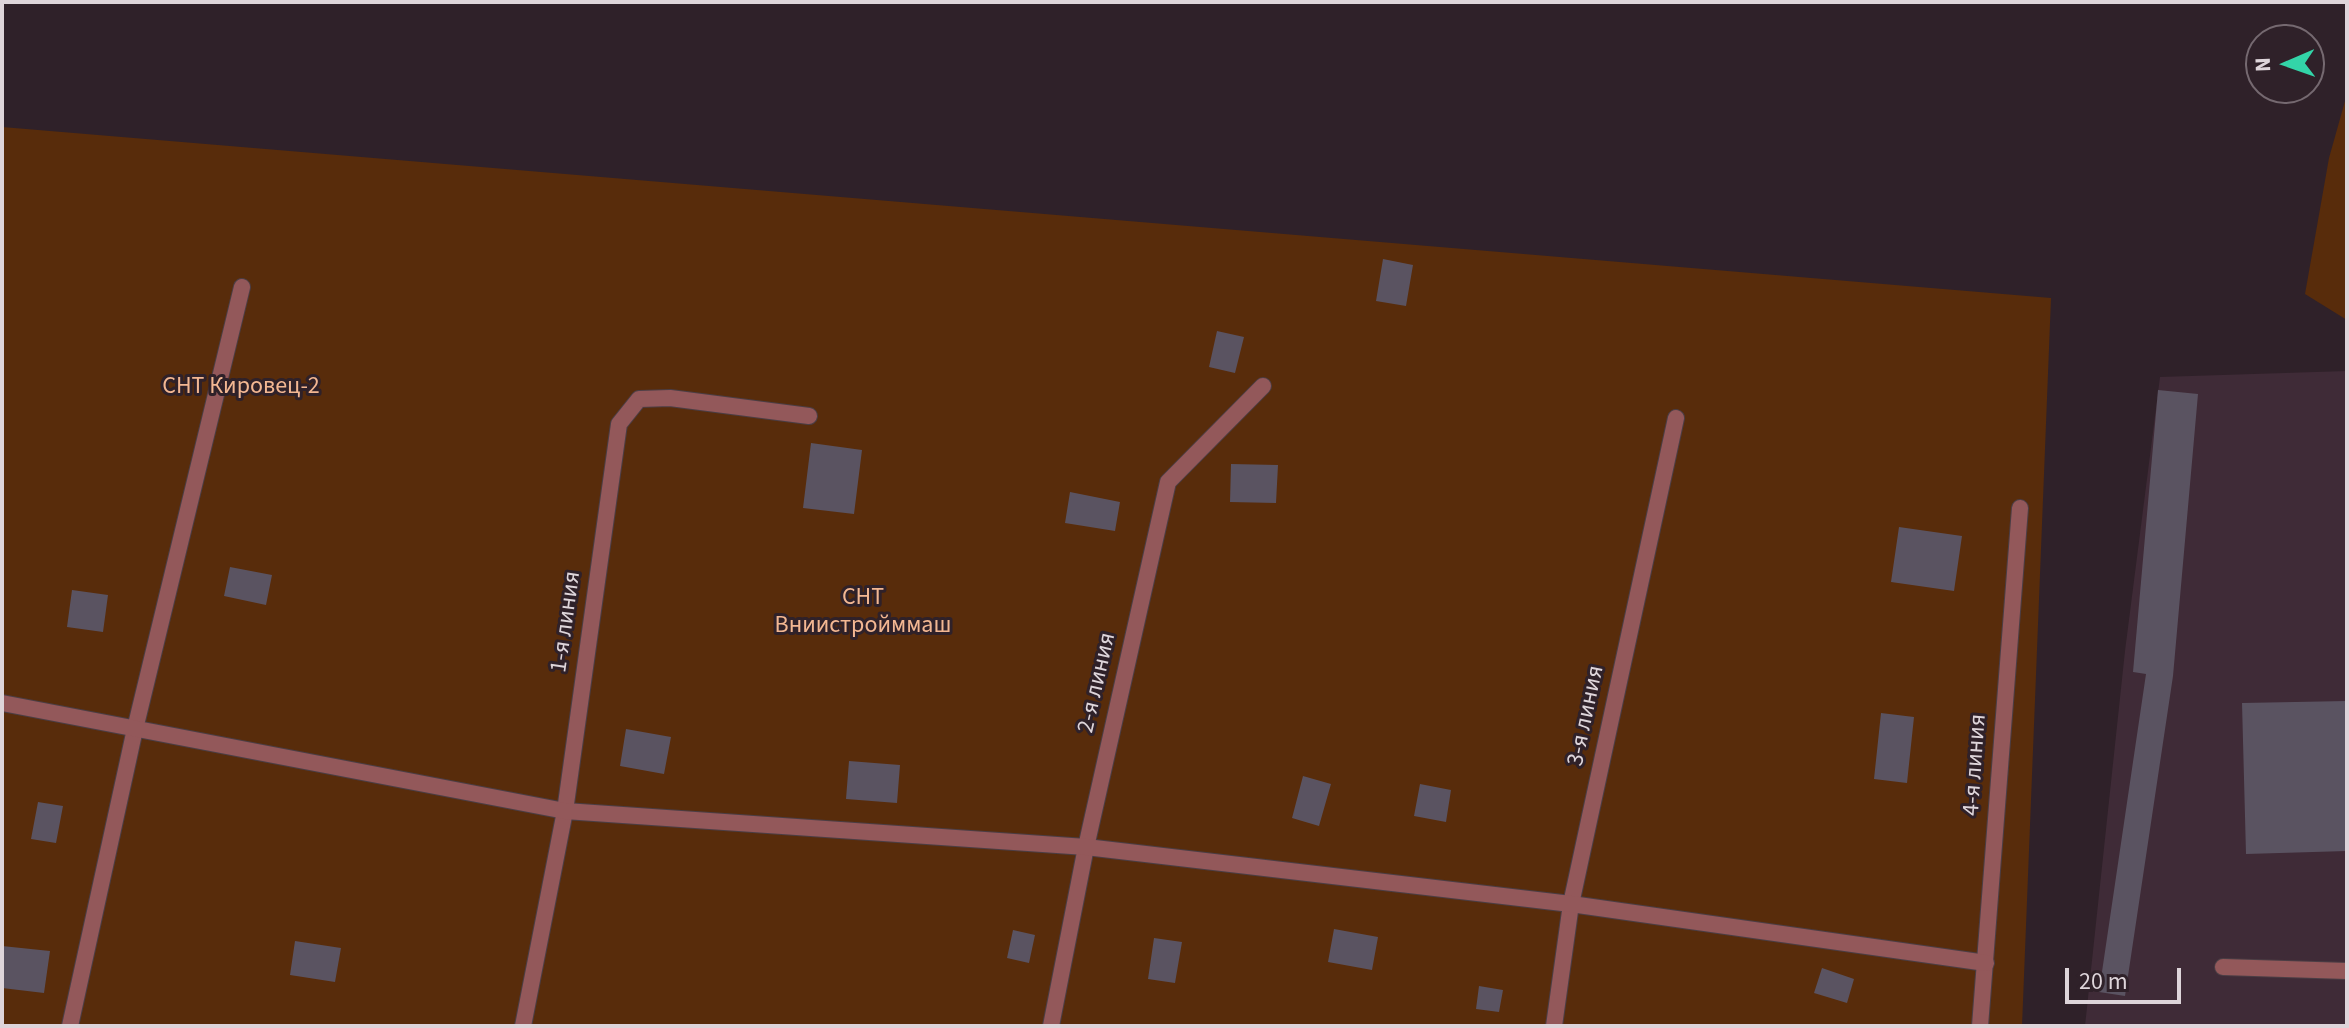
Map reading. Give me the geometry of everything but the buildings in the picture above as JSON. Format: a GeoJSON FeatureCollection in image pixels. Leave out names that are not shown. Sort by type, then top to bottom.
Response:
{"type":"FeatureCollection","features":[{"type":"Feature","properties":{"kind":"street"},"geometry":{"type":"LineString","coordinates":[[70,1026],[135,729],[242,287]]}},
{"type":"Feature","properties":{"kind":"street","name":"2-я линия"},"geometry":{"type":"LineString","coordinates":[[1051,1026],[1086,847],[1168,482],[1263,386]]}},
{"type":"Feature","properties":{"kind":"street","name":"1-я линия"},"geometry":{"type":"LineString","coordinates":[[523,1026],[565,811],[619,424],[639,399],[670,398],[809,416]]}},
{"type":"Feature","properties":{"kind":"street","name":"3-я линия"},"geometry":{"type":"LineString","coordinates":[[1554,1026],[1571,904],[1676,418]]}},
{"type":"Feature","properties":{"kind":"street","name":"4-я линия"},"geometry":{"type":"LineString","coordinates":[[1980,1026],[2020,508]]}},
{"type":"Feature","properties":{"kind":"street"},"geometry":{"type":"LineString","coordinates":[[2,703],[565,811],[1086,847],[1571,904],[1986,963]]}},
{"type":"Feature","properties":{"kind":"street"},"geometry":{"type":"LineString","coordinates":[[2223,967],[2347,971]]}},
{"type":"Feature","properties":{"kind":"shaded area"},"geometry":{"type":"Polygon","coordinates":[[[2347,371],[2347,1026],[2085,1026],[2125,651],[2160,377],[2347,371]]]}},
{"type":"Feature","properties":{"kind":"green space"},"geometry":{"type":"Polygon","coordinates":[[[2347,94],[2347,320],[2305,294],[2329,158],[2347,94]]]}},
{"type":"Feature","properties":{"kind":"green space","name":"СНТ Вниистройммаш"},"geometry":{"type":"Polygon","coordinates":[[[2,127],[2051,298],[2022,1026],[2,1026],[2,127]]]}},
{"type":"Feature","properties":{"kind":"park label","name":"СНТ Кировец-2"},"geometry":{"type":"Point","coordinates":[241,388]}}]}
